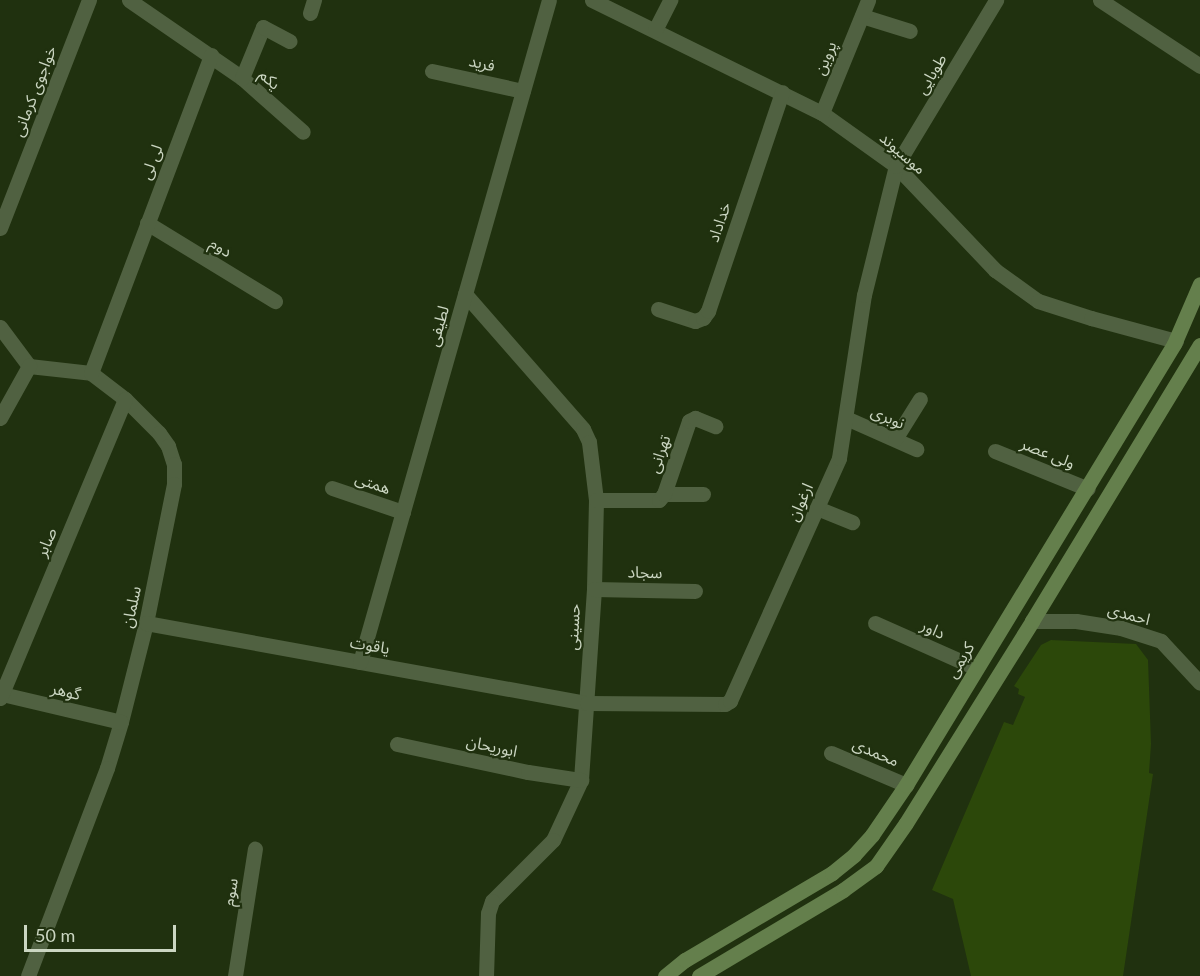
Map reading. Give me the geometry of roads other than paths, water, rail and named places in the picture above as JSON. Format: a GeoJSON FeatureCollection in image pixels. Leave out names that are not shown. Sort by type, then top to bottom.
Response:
{"type":"FeatureCollection","features":[{"type":"Feature","properties":{"kind":"main road","name":"کریمی"},"geometry":{"type":"LineString","coordinates":[[665,976],[685,960],[832,873],[854,855],[906,785],[1088,489],[1176,341],[1200,284]]}},
{"type":"Feature","properties":{"kind":"main road"},"geometry":{"type":"LineString","coordinates":[[699,976],[843,890],[876,866],[906,823],[1032,621],[1200,346],[1176,341]]}},
{"type":"Feature","properties":{"kind":"street","name":"خواجوی کرمانی"},"geometry":{"type":"LineString","coordinates":[[0,228],[89,0]]}},
{"type":"Feature","properties":{"kind":"street"},"geometry":{"type":"LineString","coordinates":[[129,0],[211,55]]}},
{"type":"Feature","properties":{"kind":"street","name":"لطیفی"},"geometry":{"type":"LineString","coordinates":[[360,662],[549,0]]}},
{"type":"Feature","properties":{"kind":"street","name":"موسیوند"},"geometry":{"type":"LineString","coordinates":[[592,0],[822,113],[896,166],[995,270],[1038,301],[1176,341]]}},
{"type":"Feature","properties":{"kind":"street"},"geometry":{"type":"LineString","coordinates":[[655,30],[670,0]]}},
{"type":"Feature","properties":{"kind":"street","name":"پروین"},"geometry":{"type":"LineString","coordinates":[[822,113],[868,0]]}},
{"type":"Feature","properties":{"kind":"street","name":"طوبایی"},"geometry":{"type":"LineString","coordinates":[[896,166],[996,0]]}},
{"type":"Feature","properties":{"kind":"street"},"geometry":{"type":"LineString","coordinates":[[1100,0],[1200,66]]}},
{"type":"Feature","properties":{"kind":"street"},"geometry":{"type":"LineString","coordinates":[[862,16],[910,31]]}},
{"type":"Feature","properties":{"kind":"street"},"geometry":{"type":"LineString","coordinates":[[242,78],[263,27],[289,41]]}},
{"type":"Feature","properties":{"kind":"street","name":"یکم"},"geometry":{"type":"LineString","coordinates":[[211,55],[242,78],[303,132]]}},
{"type":"Feature","properties":{"kind":"street","name":"لی لی"},"geometry":{"type":"LineString","coordinates":[[91,373],[211,55]]}},
{"type":"Feature","properties":{"kind":"street","name":"فرید"},"geometry":{"type":"LineString","coordinates":[[432,70],[523,91]]}},
{"type":"Feature","properties":{"kind":"street","name":"خداداد"},"geometry":{"type":"LineString","coordinates":[[658,309],[695,321],[703,318],[708,311],[782,93]]}},
{"type":"Feature","properties":{"kind":"street","name":"ارغوان"},"geometry":{"type":"LineString","coordinates":[[587,703],[725,704],[730,701],[839,458],[864,295],[896,166]]}},
{"type":"Feature","properties":{"kind":"street","name":"دوم"},"geometry":{"type":"LineString","coordinates":[[147,223],[275,302]]}},
{"type":"Feature","properties":{"kind":"street","name":"حسینی"},"geometry":{"type":"LineString","coordinates":[[465,294],[583,429],[589,442],[596,500],[594,589],[581,780],[553,840],[492,901],[488,913],[486,976]]}},
{"type":"Feature","properties":{"kind":"street"},"geometry":{"type":"LineString","coordinates":[[0,327],[29,366],[91,373]]}},
{"type":"Feature","properties":{"kind":"street"},"geometry":{"type":"LineString","coordinates":[[0,418],[29,366]]}},
{"type":"Feature","properties":{"kind":"street","name":"سلمان"},"geometry":{"type":"LineString","coordinates":[[28,976],[107,768],[121,722],[146,623],[174,484],[174,464],[168,446],[159,432],[125,399],[91,373]]}},
{"type":"Feature","properties":{"kind":"street","name":"صابر"},"geometry":{"type":"LineString","coordinates":[[1,696],[125,399]]}},
{"type":"Feature","properties":{"kind":"street"},"geometry":{"type":"LineString","coordinates":[[895,440],[920,399]]}},
{"type":"Feature","properties":{"kind":"street","name":"تهرانی"},"geometry":{"type":"LineString","coordinates":[[596,500],[659,500],[664,494],[689,421],[695,418],[715,426]]}},
{"type":"Feature","properties":{"kind":"street","name":"نوبری"},"geometry":{"type":"LineString","coordinates":[[846,418],[916,448]]}},
{"type":"Feature","properties":{"kind":"street","name":"ولی عصر"},"geometry":{"type":"LineString","coordinates":[[995,451],[1088,489]]}},
{"type":"Feature","properties":{"kind":"street","name":"همتی"},"geometry":{"type":"LineString","coordinates":[[332,488],[403,512]]}},
{"type":"Feature","properties":{"kind":"street"},"geometry":{"type":"LineString","coordinates":[[664,494],[703,494]]}},
{"type":"Feature","properties":{"kind":"street"},"geometry":{"type":"LineString","coordinates":[[817,507],[852,522]]}},
{"type":"Feature","properties":{"kind":"street","name":"سجاد"},"geometry":{"type":"LineString","coordinates":[[594,589],[696,591]]}},
{"type":"Feature","properties":{"kind":"street","name":"احمدی"},"geometry":{"type":"LineString","coordinates":[[1032,621],[1076,621],[1121,628],[1161,642],[1200,683]]}},
{"type":"Feature","properties":{"kind":"street","name":"یاقوت"},"geometry":{"type":"LineString","coordinates":[[146,623],[587,703]]}},
{"type":"Feature","properties":{"kind":"street","name":"داور"},"geometry":{"type":"LineString","coordinates":[[875,624],[976,668]]}},
{"type":"Feature","properties":{"kind":"street","name":"گوهر"},"geometry":{"type":"LineString","coordinates":[[1,696],[121,722]]}},
{"type":"Feature","properties":{"kind":"street","name":"ابوریحان"},"geometry":{"type":"LineString","coordinates":[[397,744],[528,772],[581,780]]}},
{"type":"Feature","properties":{"kind":"street","name":"محمدی"},"geometry":{"type":"LineString","coordinates":[[831,753],[906,785]]}},
{"type":"Feature","properties":{"kind":"street","name":"سوم"},"geometry":{"type":"LineString","coordinates":[[235,976],[255,849]]}}]}
